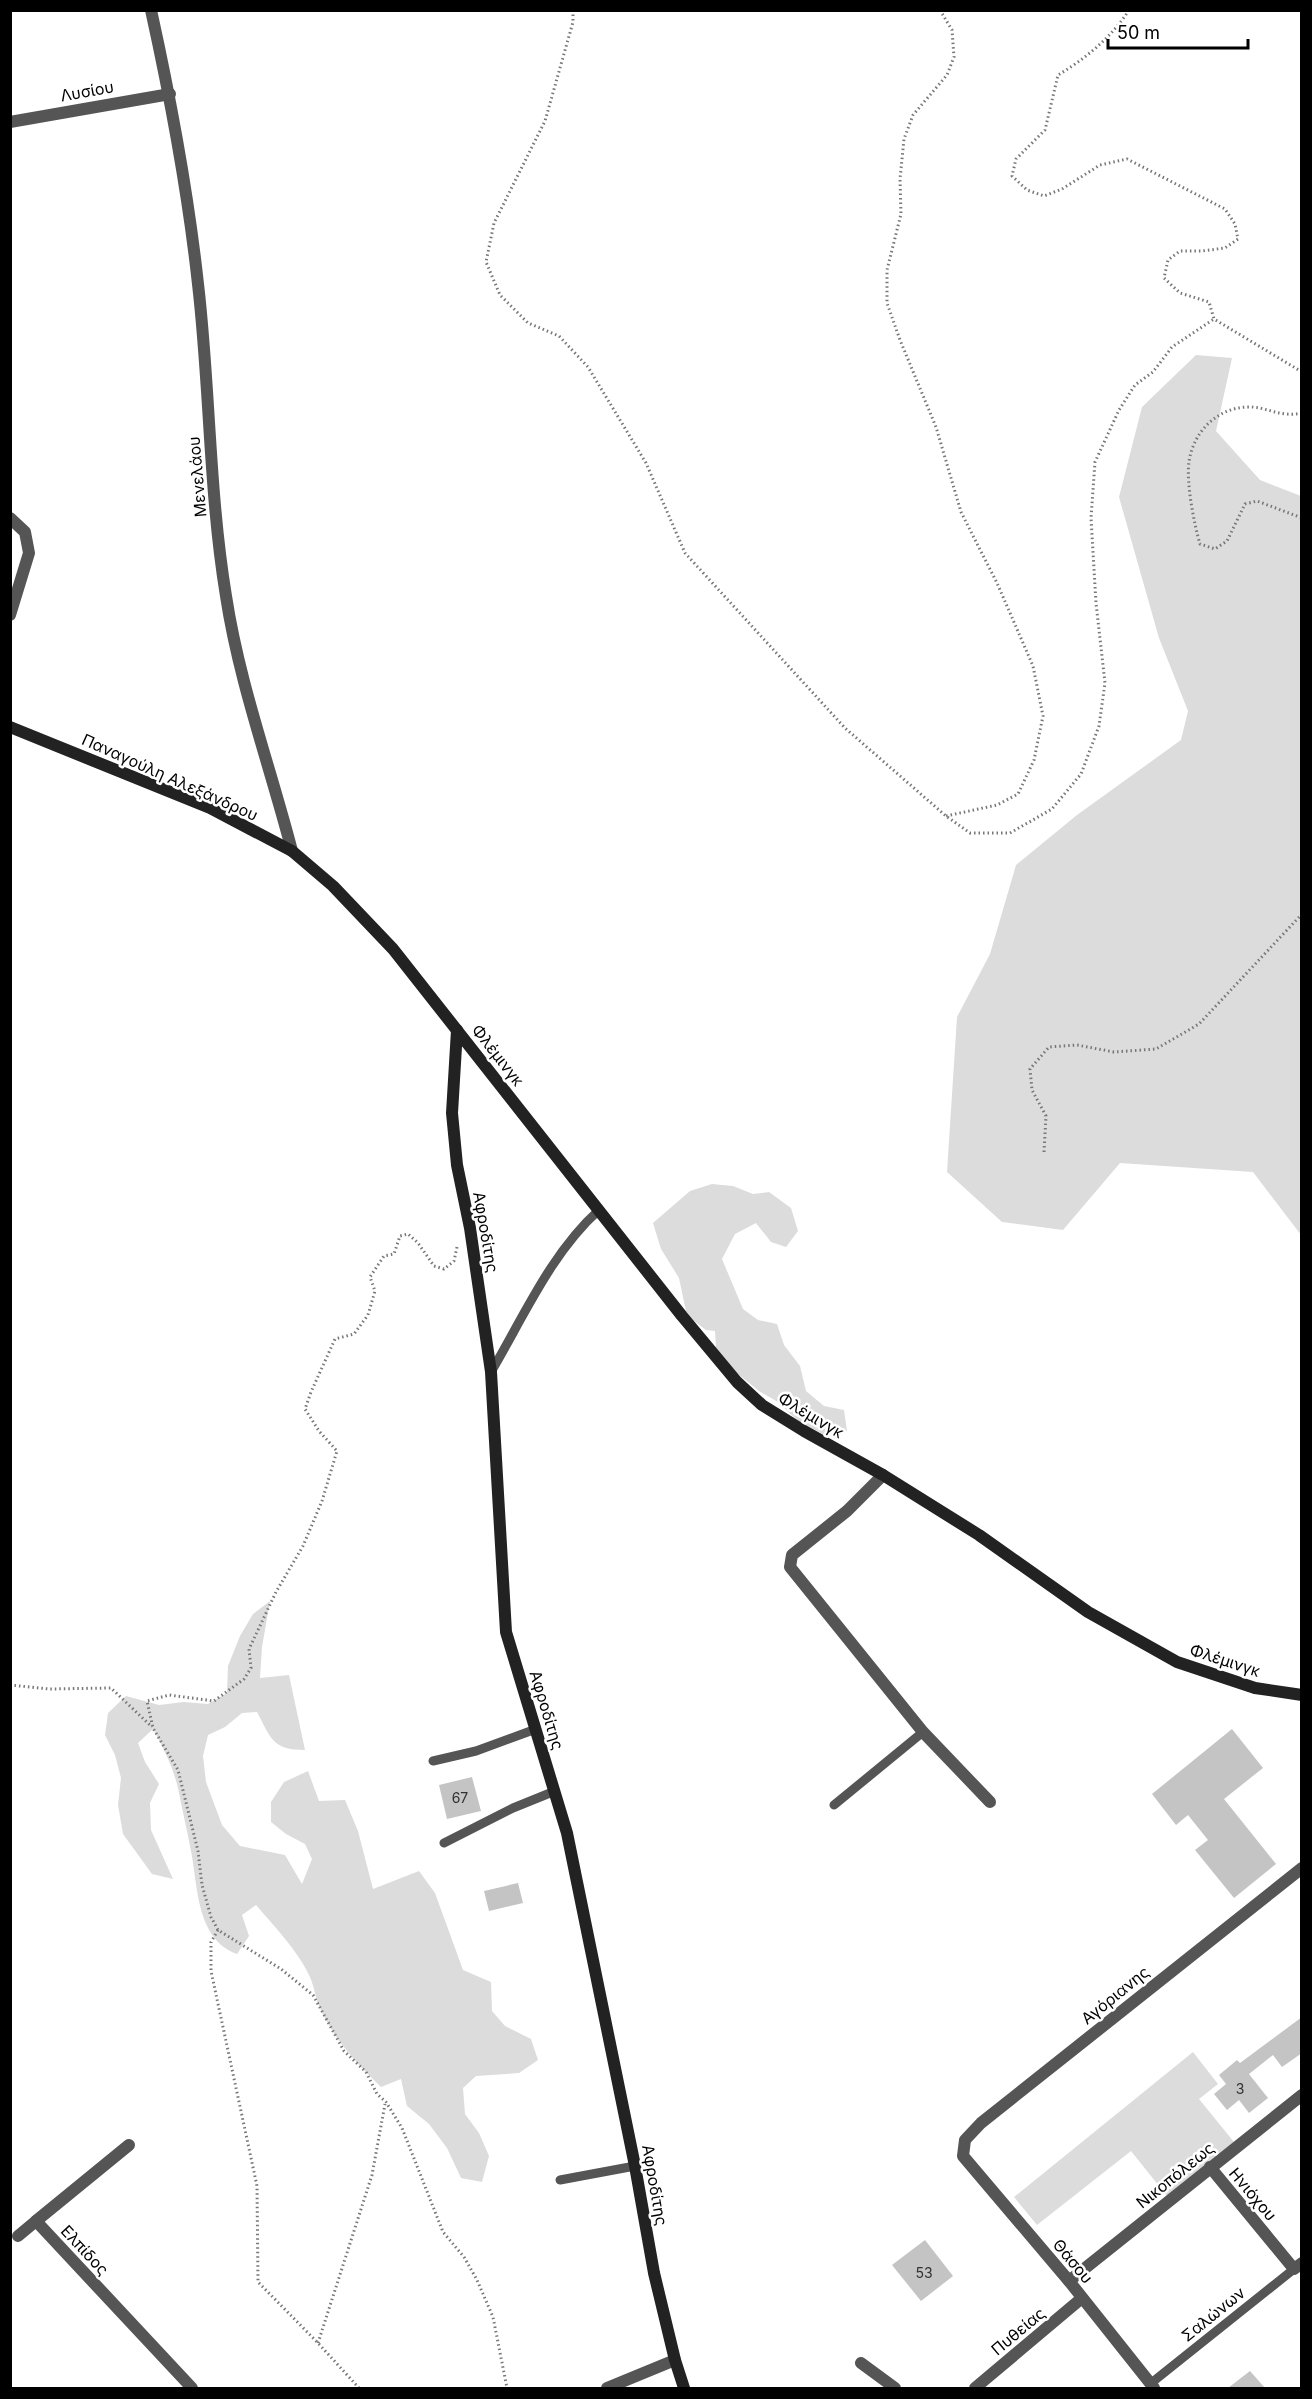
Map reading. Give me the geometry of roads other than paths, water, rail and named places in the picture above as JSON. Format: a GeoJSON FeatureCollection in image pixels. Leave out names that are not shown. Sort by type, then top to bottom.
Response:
{"type":"FeatureCollection","features":[{"type":"Feature","properties":{"kind":"street","name":"Μενελάου"},"geometry":{"type":"LineString","coordinates":[[152,10],[170,93],[198,284],[216,506],[226,596],[245,685],[292,851]]}},
{"type":"Feature","properties":{"kind":"street","name":"Λυσίου"},"geometry":{"type":"LineString","coordinates":[[10,122],[170,93]]}},
{"type":"Feature","properties":{"kind":"street"},"geometry":{"type":"LineString","coordinates":[[10,518],[25,532],[29,553],[10,615]]}},
{"type":"Feature","properties":{"kind":"street","name":"Παναγούλη Αλεξάνδρου"},"geometry":{"type":"LineString","coordinates":[[10,727],[210,808],[292,851],[333,886],[393,949],[434,998]]}},
{"type":"Feature","properties":{"kind":"street","name":"Φλέμινγκ"},"geometry":{"type":"LineString","coordinates":[[434,998],[689,1324],[737,1382],[762,1405],[883,1475],[979,1535],[1088,1612],[1177,1662],[1255,1689],[1302,1695]]}},
{"type":"Feature","properties":{"kind":"street","name":"Αφροδίτης"},"geometry":{"type":"LineString","coordinates":[[457,1030],[452,1113],[456,1155],[470,1228],[491,1372],[506,1632],[567,1833],[635,2166],[654,2272],[684,2388]]}},
{"type":"Feature","properties":{"kind":"street"},"geometry":{"type":"LineString","coordinates":[[883,1475],[847,1512],[792,1555],[790,1567],[923,1732],[990,1802]]}},
{"type":"Feature","properties":{"kind":"street","name":"Αγόριανης"},"geometry":{"type":"LineString","coordinates":[[963,2156],[965,2140],[981,2123],[1302,1868]]}},
{"type":"Feature","properties":{"kind":"street","name":"Νικοπόλεως"},"geometry":{"type":"LineString","coordinates":[[1069,2281],[1302,2095]]}},
{"type":"Feature","properties":{"kind":"street","name":"Ελπίδος"},"geometry":{"type":"LineString","coordinates":[[129,2145],[36,2221],[192,2388]]}},
{"type":"Feature","properties":{"kind":"street","name":"Θάσου"},"geometry":{"type":"LineString","coordinates":[[963,2156],[1069,2281],[1152,2386]]}},
{"type":"Feature","properties":{"kind":"street","name":"Ηνιόχου"},"geometry":{"type":"LineString","coordinates":[[1210,2167],[1298,2266]]}},
{"type":"Feature","properties":{"kind":"street"},"geometry":{"type":"LineString","coordinates":[[18,2236],[36,2221]]}},
{"type":"Feature","properties":{"kind":"street","name":"Πυθείας"},"geometry":{"type":"LineString","coordinates":[[975,2388],[1082,2298]]}},
{"type":"Feature","properties":{"kind":"street"},"geometry":{"type":"LineString","coordinates":[[607,2388],[675,2360]]}},
{"type":"Feature","properties":{"kind":"street"},"geometry":{"type":"LineString","coordinates":[[861,2363],[895,2388]]}},
{"type":"Feature","properties":{"kind":"lane"},"geometry":{"type":"LineString","coordinates":[[491,1372],[546,1276],[588,1220],[599,1210]]}},
{"type":"Feature","properties":{"kind":"lane"},"geometry":{"type":"LineString","coordinates":[[433,1761],[476,1751],[536,1729]]}},
{"type":"Feature","properties":{"kind":"lane"},"geometry":{"type":"LineString","coordinates":[[834,1804],[923,1732]]}},
{"type":"Feature","properties":{"kind":"lane"},"geometry":{"type":"LineString","coordinates":[[444,1843],[513,1808],[555,1791]]}},
{"type":"Feature","properties":{"kind":"lane"},"geometry":{"type":"LineString","coordinates":[[560,2180],[635,2166]]}},
{"type":"Feature","properties":{"kind":"lane","name":"Σαλώνων"},"geometry":{"type":"LineString","coordinates":[[1152,2386],[1298,2266]]}}]}
